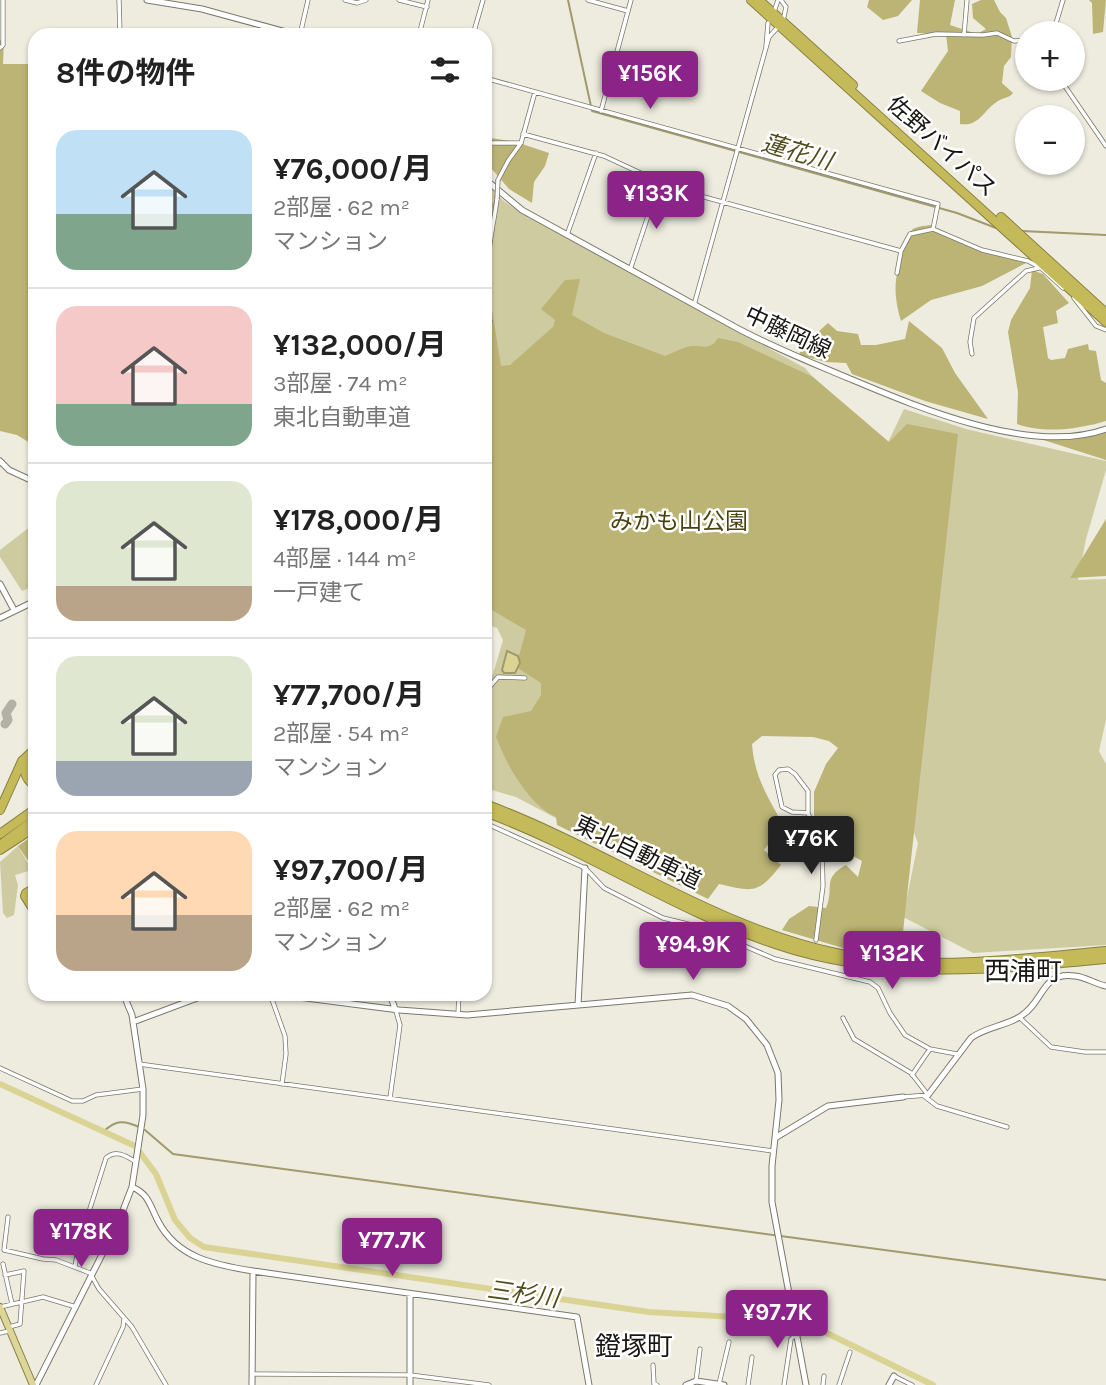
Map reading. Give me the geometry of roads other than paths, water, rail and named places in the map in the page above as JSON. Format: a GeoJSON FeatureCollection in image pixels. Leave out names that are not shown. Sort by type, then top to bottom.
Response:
{"type":"FeatureCollection","features":[{"type":"Feature","properties":{"kind":"highway","name":"佐野バイパス"},"geometry":{"type":"LineString","coordinates":[[751,0],[1106,313]]}},
{"type":"Feature","properties":{"kind":"highway","name":"佐野バイパス"},"geometry":{"type":"LineString","coordinates":[[759,0],[781,24],[1106,321]]}},
{"type":"Feature","properties":{"kind":"highway"},"geometry":{"type":"LineString","coordinates":[[0,810],[22,761],[28,756]]}},
{"type":"Feature","properties":{"kind":"highway"},"geometry":{"type":"LineString","coordinates":[[28,760],[25,767],[28,780]]}},
{"type":"Feature","properties":{"kind":"highway","name":"東北自動車道"},"geometry":{"type":"LineString","coordinates":[[492,807],[559,834],[743,924],[794,942],[837,953],[887,960],[942,963],[1106,951]]}},
{"type":"Feature","properties":{"kind":"highway"},"geometry":{"type":"LineString","coordinates":[[0,834],[28,814]]}},
{"type":"Feature","properties":{"kind":"highway","name":"東北自動車道"},"geometry":{"type":"LineString","coordinates":[[492,815],[565,845],[727,925],[816,956],[874,967],[942,971],[1106,959]]}},
{"type":"Feature","properties":{"kind":"highway"},"geometry":{"type":"LineString","coordinates":[[0,845],[28,824]]}},
{"type":"Feature","properties":{"kind":"highway"},"geometry":{"type":"LineString","coordinates":[[0,850],[28,832]]}},
{"type":"Feature","properties":{"kind":"main road"},"geometry":{"type":"LineString","coordinates":[[147,0],[202,9],[273,28]]}},
{"type":"Feature","properties":{"kind":"main road","name":"中藤岡線"},"geometry":{"type":"LineString","coordinates":[[492,185],[510,202],[768,345],[949,418],[989,428],[1053,437],[1083,436],[1106,429]]}},
{"type":"Feature","properties":{"kind":"main road"},"geometry":{"type":"LineString","coordinates":[[0,461],[9,470],[28,479]]}},
{"type":"Feature","properties":{"kind":"main road"},"geometry":{"type":"LineString","coordinates":[[0,584],[15,610]]}},
{"type":"Feature","properties":{"kind":"main road"},"geometry":{"type":"LineString","coordinates":[[0,618],[28,604]]}},
{"type":"Feature","properties":{"kind":"main road"},"geometry":{"type":"LineString","coordinates":[[578,1005],[585,867]]}},
{"type":"Feature","properties":{"kind":"main road"},"geometry":{"type":"LineString","coordinates":[[926,1095],[978,1033],[1019,1017],[1032,1007],[1056,976],[1083,977],[1106,986]]}},
{"type":"Feature","properties":{"kind":"main road"},"geometry":{"type":"LineString","coordinates":[[329,1001],[458,1015],[485,1015],[684,995],[713,1000],[737,1012],[761,1035],[775,1064],[779,1090],[771,1190],[806,1385]]}},
{"type":"Feature","properties":{"kind":"main road"},"geometry":{"type":"LineString","coordinates":[[34,1385],[123,1214],[132,1187],[140,1135],[143,1089],[129,1001]]}},
{"type":"Feature","properties":{"kind":"main road"},"geometry":{"type":"LineString","coordinates":[[133,1022],[189,1001]]}},
{"type":"Feature","properties":{"kind":"main road"},"geometry":{"type":"LineString","coordinates":[[392,1001],[395,1009]]}},
{"type":"Feature","properties":{"kind":"main road"},"geometry":{"type":"LineString","coordinates":[[775,1138],[828,1106],[902,1097]]}},
{"type":"Feature","properties":{"kind":"main road"},"geometry":{"type":"LineString","coordinates":[[132,1187],[145,1193],[165,1232],[184,1250],[214,1264],[577,1317],[589,1385]]}},
{"type":"Feature","properties":{"kind":"main road"},"geometry":{"type":"LineString","coordinates":[[252,1385],[253,1271]]}},
{"type":"Feature","properties":{"kind":"main road"},"geometry":{"type":"LineString","coordinates":[[410,1294],[410,1385]]}},
{"type":"Feature","properties":{"kind":"main road"},"geometry":{"type":"LineString","coordinates":[[0,1307],[34,1385]]}},
{"type":"Feature","properties":{"kind":"main road"},"geometry":{"type":"LineString","coordinates":[[889,1385],[894,1376]]}},
{"type":"Feature","properties":{"kind":"main road"},"geometry":{"type":"LineString","coordinates":[[686,1385],[696,1381],[722,1385]]}},
{"type":"Feature","properties":{"kind":"street"},"geometry":{"type":"LineString","coordinates":[[0,48],[3,45],[2,0]]}},
{"type":"Feature","properties":{"kind":"street"},"geometry":{"type":"LineString","coordinates":[[119,0],[120,28]]}},
{"type":"Feature","properties":{"kind":"street"},"geometry":{"type":"LineString","coordinates":[[301,28],[308,0]]}},
{"type":"Feature","properties":{"kind":"street"},"geometry":{"type":"LineString","coordinates":[[345,0],[357,3],[366,0]]}},
{"type":"Feature","properties":{"kind":"street"},"geometry":{"type":"LineString","coordinates":[[399,0],[427,7]]}},
{"type":"Feature","properties":{"kind":"street"},"geometry":{"type":"LineString","coordinates":[[421,28],[428,0]]}},
{"type":"Feature","properties":{"kind":"street"},"geometry":{"type":"LineString","coordinates":[[475,28],[483,0]]}},
{"type":"Feature","properties":{"kind":"street"},"geometry":{"type":"LineString","coordinates":[[587,0],[628,11]]}},
{"type":"Feature","properties":{"kind":"street"},"geometry":{"type":"LineString","coordinates":[[601,111],[631,0]]}},
{"type":"Feature","properties":{"kind":"street"},"geometry":{"type":"LineString","coordinates":[[694,305],[766,49],[771,33],[781,24],[786,7],[779,0],[775,9]]}},
{"type":"Feature","properties":{"kind":"street"},"geometry":{"type":"LineString","coordinates":[[964,35],[967,0]]}},
{"type":"Feature","properties":{"kind":"street"},"geometry":{"type":"LineString","coordinates":[[1057,21],[1063,0]]}},
{"type":"Feature","properties":{"kind":"street"},"geometry":{"type":"LineString","coordinates":[[766,49],[764,44],[768,23]]}},
{"type":"Feature","properties":{"kind":"street"},"geometry":{"type":"LineString","coordinates":[[899,41],[936,34],[997,33],[1015,41]]}},
{"type":"Feature","properties":{"kind":"street"},"geometry":{"type":"LineString","coordinates":[[492,80],[937,207],[933,229]]}},
{"type":"Feature","properties":{"kind":"street"},"geometry":{"type":"LineString","coordinates":[[1068,91],[1106,146]]}},
{"type":"Feature","properties":{"kind":"street"},"geometry":{"type":"LineString","coordinates":[[492,235],[498,180],[521,143],[535,92]]}},
{"type":"Feature","properties":{"kind":"street"},"geometry":{"type":"LineString","coordinates":[[523,134],[596,153],[659,183],[723,203],[901,251]]}},
{"type":"Feature","properties":{"kind":"street"},"geometry":{"type":"LineString","coordinates":[[492,143],[521,143]]}},
{"type":"Feature","properties":{"kind":"street"},"geometry":{"type":"LineString","coordinates":[[567,235],[596,153]]}},
{"type":"Feature","properties":{"kind":"street"},"geometry":{"type":"LineString","coordinates":[[630,270],[659,183]]}},
{"type":"Feature","properties":{"kind":"street"},"geometry":{"type":"LineString","coordinates":[[897,272],[901,251],[910,234],[933,229],[982,250],[1028,261],[1041,268],[1072,296],[1096,326],[1106,330]]}},
{"type":"Feature","properties":{"kind":"street"},"geometry":{"type":"LineString","coordinates":[[972,354],[971,334],[974,318],[1026,271],[1041,268]]}},
{"type":"Feature","properties":{"kind":"street"},"geometry":{"type":"LineString","coordinates":[[492,684],[498,677],[526,678]]}},
{"type":"Feature","properties":{"kind":"street"},"geometry":{"type":"LineString","coordinates":[[808,813],[792,812],[782,807],[775,775],[779,769],[788,769],[803,784],[809,795],[808,813],[823,856],[817,940]]}},
{"type":"Feature","properties":{"kind":"street"},"geometry":{"type":"LineString","coordinates":[[492,826],[585,867],[604,888],[655,914],[700,927],[775,959],[810,965],[870,982],[878,989],[905,1035],[930,1049],[957,1055]]}},
{"type":"Feature","properties":{"kind":"street"},"geometry":{"type":"LineString","coordinates":[[274,1001],[285,1036],[282,1084]]}},
{"type":"Feature","properties":{"kind":"street"},"geometry":{"type":"LineString","coordinates":[[458,1015],[459,1001]]}},
{"type":"Feature","properties":{"kind":"street"},"geometry":{"type":"LineString","coordinates":[[390,1098],[400,1025],[395,1009]]}},
{"type":"Feature","properties":{"kind":"street"},"geometry":{"type":"LineString","coordinates":[[1019,1017],[1051,1047],[1106,1052]]}},
{"type":"Feature","properties":{"kind":"street"},"geometry":{"type":"LineString","coordinates":[[843,1018],[854,1039],[912,1075],[937,1106],[1007,1127]]}},
{"type":"Feature","properties":{"kind":"street"},"geometry":{"type":"LineString","coordinates":[[912,1075],[930,1049]]}},
{"type":"Feature","properties":{"kind":"street"},"geometry":{"type":"LineString","coordinates":[[139,1064],[773,1151]]}},
{"type":"Feature","properties":{"kind":"street"},"geometry":{"type":"LineString","coordinates":[[0,1068],[72,1101],[143,1089]]}},
{"type":"Feature","properties":{"kind":"street"},"geometry":{"type":"LineString","coordinates":[[902,1097],[926,1095]]}},
{"type":"Feature","properties":{"kind":"street"},"geometry":{"type":"LineString","coordinates":[[75,1267],[79,1243],[106,1158],[120,1154],[137,1159]]}},
{"type":"Feature","properties":{"kind":"street"},"geometry":{"type":"LineString","coordinates":[[8,1216],[4,1250],[56,1260],[92,1276],[99,1289],[139,1338],[166,1385]]}},
{"type":"Feature","properties":{"kind":"street"},"geometry":{"type":"LineString","coordinates":[[3,1264],[12,1304]]}},
{"type":"Feature","properties":{"kind":"street"},"geometry":{"type":"LineString","coordinates":[[0,1333],[20,1324],[23,1302],[24,1271],[5,1275]]}},
{"type":"Feature","properties":{"kind":"street"},"geometry":{"type":"LineString","coordinates":[[0,1307],[43,1297],[76,1307]]}},
{"type":"Feature","properties":{"kind":"street"},"geometry":{"type":"LineString","coordinates":[[96,1385],[123,1327],[124,1317]]}},
{"type":"Feature","properties":{"kind":"street"},"geometry":{"type":"LineString","coordinates":[[784,1385],[791,1339],[797,1334]]}},
{"type":"Feature","properties":{"kind":"street"},"geometry":{"type":"LineString","coordinates":[[722,1385],[729,1342]]}},
{"type":"Feature","properties":{"kind":"street"},"geometry":{"type":"LineString","coordinates":[[696,1381],[701,1349]]}},
{"type":"Feature","properties":{"kind":"street"},"geometry":{"type":"LineString","coordinates":[[839,1385],[850,1352]]}},
{"type":"Feature","properties":{"kind":"street"},"geometry":{"type":"LineString","coordinates":[[748,1385],[752,1357]]}},
{"type":"Feature","properties":{"kind":"street"},"geometry":{"type":"LineString","coordinates":[[653,1364],[654,1384],[657,1385]]}},
{"type":"Feature","properties":{"kind":"street"},"geometry":{"type":"LineString","coordinates":[[252,1374],[410,1375],[489,1385]]}},
{"type":"Feature","properties":{"kind":"street"},"geometry":{"type":"LineString","coordinates":[[823,1385],[824,1376]]}},
{"type":"Feature","properties":{"kind":"street"},"geometry":{"type":"LineString","coordinates":[[894,1376],[912,1385]]}},
{"type":"Feature","properties":{"kind":"waterway","name":"蓮花川"},"geometry":{"type":"LineString","coordinates":[[568,0],[592,111],[957,213],[996,228]]}},
{"type":"Feature","properties":{"kind":"waterway","name":"蓮花川"},"geometry":{"type":"LineString","coordinates":[[1022,231],[1106,235]]}},
{"type":"Feature","properties":{"kind":"waterway","name":"三杉川"},"geometry":{"type":"LineString","coordinates":[[0,1084],[135,1146],[156,1174],[175,1220],[190,1238],[204,1247],[649,1312],[802,1321],[933,1385]]}},
{"type":"Feature","properties":{"kind":"waterway"},"geometry":{"type":"LineString","coordinates":[[104,1131],[120,1122],[139,1127]]}},
{"type":"Feature","properties":{"kind":"waterway"},"geometry":{"type":"LineString","coordinates":[[145,1130],[173,1154],[1106,1280]]}},
{"type":"Feature","properties":{"kind":"district","name":"西浦町"},"geometry":{"type":"Point","coordinates":[1023,971]}},
{"type":"Feature","properties":{"kind":"district","name":"鐙塚町"},"geometry":{"type":"Point","coordinates":[634,1346]}},
{"type":"Feature","properties":{"kind":"park label","name":"みかも山公園"},"geometry":{"type":"Point","coordinates":[679,521]}}]}
